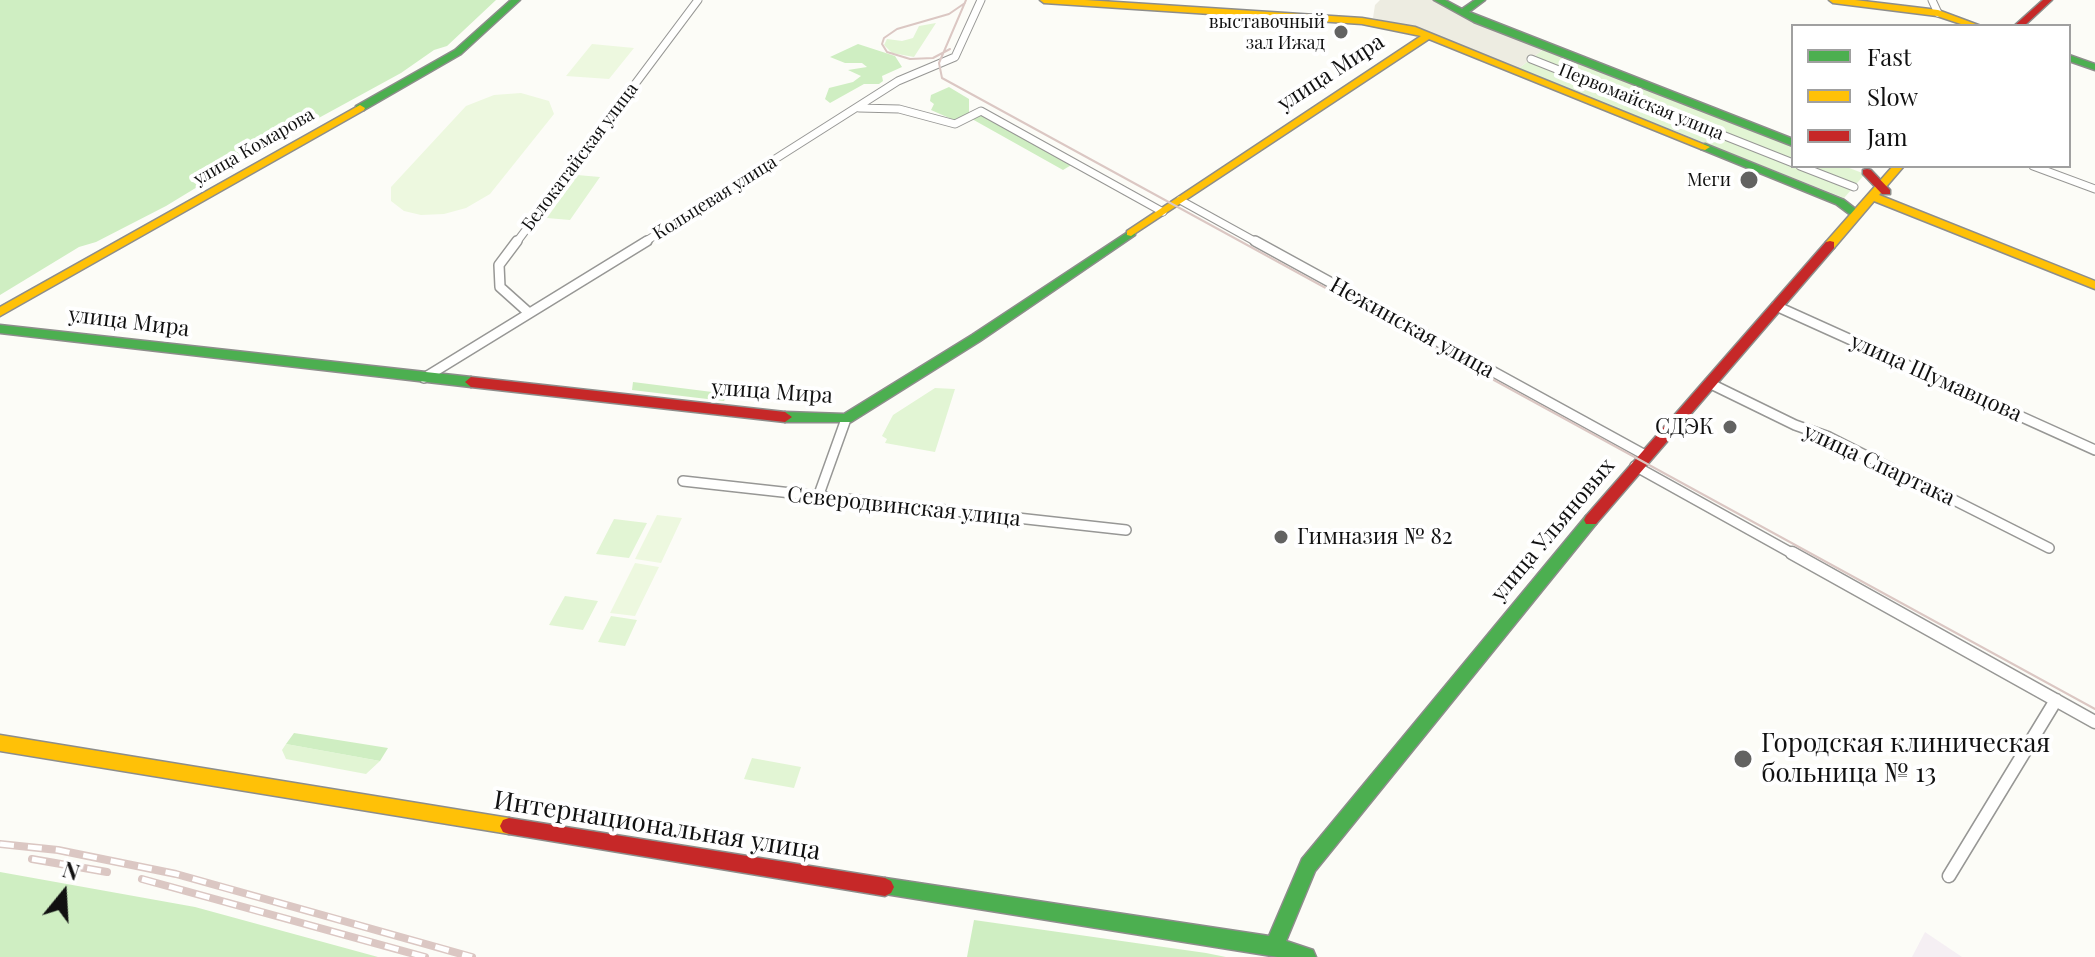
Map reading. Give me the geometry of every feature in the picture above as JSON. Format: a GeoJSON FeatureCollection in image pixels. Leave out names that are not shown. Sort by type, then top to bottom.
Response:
{"type":"FeatureCollection","features":[{"type":"Feature","properties":{"kind":"main road","name":"улица Комарова"},"geometry":{"type":"LineString","coordinates":[[0,312],[458,52],[516,0]]}},
{"type":"Feature","properties":{"kind":"main road","name":"Первомайская улица"},"geometry":{"type":"LineString","coordinates":[[1044,0],[1238,6],[1383,23],[1429,35],[1840,202],[1856,214]]}},
{"type":"Feature","properties":{"kind":"main road","name":"Первомайская улица"},"geometry":{"type":"LineString","coordinates":[[1438,0],[1462,13],[1791,142]]}},
{"type":"Feature","properties":{"kind":"main road"},"geometry":{"type":"LineString","coordinates":[[1462,13],[1481,0]]}},
{"type":"Feature","properties":{"kind":"main road"},"geometry":{"type":"LineString","coordinates":[[1833,0],[1935,6],[1972,24]]}},
{"type":"Feature","properties":{"kind":"main road"},"geometry":{"type":"LineString","coordinates":[[2021,24],[2048,0]]}},
{"type":"Feature","properties":{"kind":"main road","name":"улица Мира"},"geometry":{"type":"LineString","coordinates":[[0,329],[771,416],[846,419],[976,338],[1429,35]]}},
{"type":"Feature","properties":{"kind":"main road"},"geometry":{"type":"LineString","coordinates":[[2071,59],[2095,67]]}},
{"type":"Feature","properties":{"kind":"main road"},"geometry":{"type":"LineString","coordinates":[[1856,168],[1867,172],[1895,170]]}},
{"type":"Feature","properties":{"kind":"main road","name":"улица Ульяновых"},"geometry":{"type":"LineString","coordinates":[[1274,946],[1308,865],[1640,460],[1895,170]]}},
{"type":"Feature","properties":{"kind":"main road"},"geometry":{"type":"LineString","coordinates":[[1867,172],[1877,193],[2095,285]]}},
{"type":"Feature","properties":{"kind":"main road"},"geometry":{"type":"LineString","coordinates":[[1840,202],[1877,193],[2095,275]]}},
{"type":"Feature","properties":{"kind":"main road","name":"Интернациональная улица"},"geometry":{"type":"LineString","coordinates":[[0,743],[750,866],[1274,946],[1306,957]]}},
{"type":"Feature","properties":{"kind":"street","name":"Белокатайская улица"},"geometry":{"type":"LineString","coordinates":[[529,313],[500,287],[499,265],[698,0]]}},
{"type":"Feature","properties":{"kind":"street","name":"Кольцевая улица"},"geometry":{"type":"LineString","coordinates":[[424,378],[898,81],[955,57],[981,0]]}},
{"type":"Feature","properties":{"kind":"street"},"geometry":{"type":"LineString","coordinates":[[1531,59],[1791,162]]}},
{"type":"Feature","properties":{"kind":"street"},"geometry":{"type":"LineString","coordinates":[[857,108],[899,109],[955,124],[981,111],[1163,212]]}},
{"type":"Feature","properties":{"kind":"street"},"geometry":{"type":"LineString","coordinates":[[1805,168],[1854,187]]}},
{"type":"Feature","properties":{"kind":"street"},"geometry":{"type":"LineString","coordinates":[[2038,168],[2095,189]]}},
{"type":"Feature","properties":{"kind":"street","name":"Нежинская улица"},"geometry":{"type":"LineString","coordinates":[[1180,200],[2095,722]]}},
{"type":"Feature","properties":{"kind":"street","name":"улица Шумавцова"},"geometry":{"type":"LineString","coordinates":[[1776,306],[2095,450]]}},
{"type":"Feature","properties":{"kind":"street","name":"улица Спартака"},"geometry":{"type":"LineString","coordinates":[[1709,383],[1795,425],[1829,437],[2049,548]]}},
{"type":"Feature","properties":{"kind":"street"},"geometry":{"type":"LineString","coordinates":[[818,497],[846,419]]}},
{"type":"Feature","properties":{"kind":"street","name":"Северодвинская улица"},"geometry":{"type":"LineString","coordinates":[[683,481],[1126,530]]}},
{"type":"Feature","properties":{"kind":"street"},"geometry":{"type":"LineString","coordinates":[[1949,876],[2056,700]]}},
{"type":"Feature","properties":{"kind":"shaded area"},"geometry":{"type":"Polygon","coordinates":[[[1380,0],[1433,0],[1475,21],[1545,48],[1518,69],[1419,28],[1373,18],[1375,5],[1380,0]]]}},
{"type":"Feature","properties":{"kind":"shaded area"},"geometry":{"type":"Polygon","coordinates":[[[1925,932],[1962,957],[1912,957],[1925,932]]]}},
{"type":"Feature","properties":{"kind":"green space"},"geometry":{"type":"Polygon","coordinates":[[[0,0],[496,0],[447,46],[434,50],[401,73],[240,161],[166,206],[96,242],[79,247],[0,295],[0,0]]]}},
{"type":"Feature","properties":{"kind":"green space"},"geometry":{"type":"Polygon","coordinates":[[[936,23],[914,57],[892,53],[884,45],[887,39],[902,41],[913,38],[919,26],[936,23]]]}},
{"type":"Feature","properties":{"kind":"green space"},"geometry":{"type":"Polygon","coordinates":[[[592,44],[634,48],[609,79],[566,76],[592,44]]]}},
{"type":"Feature","properties":{"kind":"green space"},"geometry":{"type":"Polygon","coordinates":[[[858,44],[895,56],[902,67],[882,76],[883,81],[879,84],[864,84],[830,103],[825,99],[829,88],[853,82],[861,76],[848,70],[867,67],[862,63],[845,63],[830,57],[858,44]]]}},
{"type":"Feature","properties":{"kind":"green space"},"geometry":{"type":"Polygon","coordinates":[[[1545,48],[1791,145],[1791,168],[1849,168],[1865,174],[1844,198],[1518,69],[1545,48]]]}},
{"type":"Feature","properties":{"kind":"green space"},"geometry":{"type":"Polygon","coordinates":[[[949,87],[969,99],[969,115],[956,121],[931,110],[934,104],[930,101],[931,95],[949,87]]]}},
{"type":"Feature","properties":{"kind":"green space"},"geometry":{"type":"Polygon","coordinates":[[[521,93],[549,101],[554,114],[490,194],[466,208],[444,214],[421,215],[404,211],[391,201],[391,187],[466,106],[494,95],[521,93]]]}},
{"type":"Feature","properties":{"kind":"green space"},"geometry":{"type":"Polygon","coordinates":[[[982,114],[1073,164],[1063,170],[972,119],[982,114]]]}},
{"type":"Feature","properties":{"kind":"green space"},"geometry":{"type":"Polygon","coordinates":[[[577,175],[600,177],[570,220],[547,218],[577,175]]]}},
{"type":"Feature","properties":{"kind":"green space"},"geometry":{"type":"Polygon","coordinates":[[[633,382],[728,394],[724,401],[632,390],[633,382]]]}},
{"type":"Feature","properties":{"kind":"green space"},"geometry":{"type":"Polygon","coordinates":[[[935,388],[955,389],[935,452],[885,443],[887,439],[882,436],[893,415],[935,388]]]}},
{"type":"Feature","properties":{"kind":"green space"},"geometry":{"type":"Polygon","coordinates":[[[657,515],[682,518],[661,563],[635,559],[657,515]]]}},
{"type":"Feature","properties":{"kind":"green space"},"geometry":{"type":"Polygon","coordinates":[[[614,519],[647,523],[629,558],[596,554],[614,519]]]}},
{"type":"Feature","properties":{"kind":"green space"},"geometry":{"type":"Polygon","coordinates":[[[635,563],[659,567],[635,616],[610,613],[635,563]]]}},
{"type":"Feature","properties":{"kind":"green space"},"geometry":{"type":"Polygon","coordinates":[[[565,596],[598,601],[583,630],[549,625],[565,596]]]}},
{"type":"Feature","properties":{"kind":"green space"},"geometry":{"type":"Polygon","coordinates":[[[611,616],[637,620],[625,646],[598,642],[611,616]]]}},
{"type":"Feature","properties":{"kind":"green space"},"geometry":{"type":"Polygon","coordinates":[[[294,733],[388,748],[380,761],[286,744],[294,733]]]}},
{"type":"Feature","properties":{"kind":"green space"},"geometry":{"type":"Polygon","coordinates":[[[286,744],[380,761],[366,774],[286,759],[282,750],[286,744]]]}},
{"type":"Feature","properties":{"kind":"green space"},"geometry":{"type":"Polygon","coordinates":[[[752,758],[801,767],[794,788],[744,779],[752,758]]]}},
{"type":"Feature","properties":{"kind":"green space"},"geometry":{"type":"Polygon","coordinates":[[[0,872],[195,907],[378,957],[0,957],[0,872]]]}},
{"type":"Feature","properties":{"kind":"green space"},"geometry":{"type":"Polygon","coordinates":[[[974,920],[1206,953],[1226,957],[967,957],[974,920]]]}},
{"type":"Feature","properties":{"kind":"tram line"},"geometry":{"type":"LineString","coordinates":[[944,52],[933,58],[910,59],[887,52],[882,44],[884,38],[897,29],[949,14],[965,3]]}},
{"type":"Feature","properties":{"kind":"tram line"},"geometry":{"type":"LineString","coordinates":[[944,52],[965,3]]}},
{"type":"Feature","properties":{"kind":"tram line"},"geometry":{"type":"LineString","coordinates":[[944,52],[950,49]]}},
{"type":"Feature","properties":{"kind":"tram line"},"geometry":{"type":"LineString","coordinates":[[944,52],[939,63],[942,78],[2095,709]]}},
{"type":"Feature","properties":{"kind":"railway"},"geometry":{"type":"LineString","coordinates":[[0,844],[58,850],[176,874],[472,957]]}},
{"type":"Feature","properties":{"kind":"railway"},"geometry":{"type":"LineString","coordinates":[[32,859],[107,872]]}},
{"type":"Feature","properties":{"kind":"railway"},"geometry":{"type":"LineString","coordinates":[[142,879],[425,957]]}},
{"type":"Feature","properties":{"kind":"traffic: fast"},"geometry":{"type":"LineString","coordinates":[[360,108],[458,52],[516,0]]}},
{"type":"Feature","properties":{"kind":"traffic: fast"},"geometry":{"type":"LineString","coordinates":[[1438,0],[1477,20],[1791,142]]}},
{"type":"Feature","properties":{"kind":"traffic: fast"},"geometry":{"type":"LineString","coordinates":[[1462,13],[1481,0]]}},
{"type":"Feature","properties":{"kind":"traffic: fast"},"geometry":{"type":"LineString","coordinates":[[2071,59],[2095,67]]}},
{"type":"Feature","properties":{"kind":"traffic: fast"},"geometry":{"type":"LineString","coordinates":[[1705,147],[1840,202],[1856,214]]}},
{"type":"Feature","properties":{"kind":"traffic: fast"},"geometry":{"type":"LineString","coordinates":[[785,417],[846,419],[976,338],[1131,233]]}},
{"type":"Feature","properties":{"kind":"traffic: fast"},"geometry":{"type":"LineString","coordinates":[[0,329],[471,382]]}},
{"type":"Feature","properties":{"kind":"traffic: fast"},"geometry":{"type":"LineString","coordinates":[[1274,946],[1308,865],[1591,520]]}},
{"type":"Feature","properties":{"kind":"traffic: fast"},"geometry":{"type":"LineString","coordinates":[[885,887],[1274,946],[1306,957]]}},
{"type":"Feature","properties":{"kind":"traffic: slow"},"geometry":{"type":"LineString","coordinates":[[1044,0],[1362,21],[1415,30],[1705,147]]}},
{"type":"Feature","properties":{"kind":"traffic: slow"},"geometry":{"type":"LineString","coordinates":[[1833,0],[1938,13],[1970,24]]}},
{"type":"Feature","properties":{"kind":"traffic: slow"},"geometry":{"type":"LineString","coordinates":[[1131,233],[1429,35]]}},
{"type":"Feature","properties":{"kind":"traffic: slow"},"geometry":{"type":"LineString","coordinates":[[0,312],[360,108]]}},
{"type":"Feature","properties":{"kind":"traffic: slow"},"geometry":{"type":"LineString","coordinates":[[1830,245],[1897,168]]}},
{"type":"Feature","properties":{"kind":"traffic: slow"},"geometry":{"type":"LineString","coordinates":[[1868,199],[1874,197],[2095,285]]}},
{"type":"Feature","properties":{"kind":"traffic: slow"},"geometry":{"type":"LineString","coordinates":[[0,743],[509,826]]}},
{"type":"Feature","properties":{"kind":"traffic: jam"},"geometry":{"type":"LineString","coordinates":[[2021,24],[2048,0]]}},
{"type":"Feature","properties":{"kind":"traffic: jam"},"geometry":{"type":"LineString","coordinates":[[1867,172],[1886,192]]}},
{"type":"Feature","properties":{"kind":"traffic: jam"},"geometry":{"type":"LineString","coordinates":[[1591,520],[1830,245]]}},
{"type":"Feature","properties":{"kind":"traffic: jam"},"geometry":{"type":"LineString","coordinates":[[471,382],[785,417]]}},
{"type":"Feature","properties":{"kind":"traffic: jam"},"geometry":{"type":"LineString","coordinates":[[509,826],[885,887]]}},
{"type":"Feature","properties":{"kind":"place","name":"выставочный зал Ижад"},"geometry":{"type":"Point","coordinates":[1341,32]}},
{"type":"Feature","properties":{"kind":"place","name":"Меги"},"geometry":{"type":"Point","coordinates":[1749,180]}},
{"type":"Feature","properties":{"kind":"place","name":"СДЭК"},"geometry":{"type":"Point","coordinates":[1730,427]}},
{"type":"Feature","properties":{"kind":"place","name":"Гимназия № 82"},"geometry":{"type":"Point","coordinates":[1281,537]}},
{"type":"Feature","properties":{"kind":"place","name":"Городская клиническая больница № 13"},"geometry":{"type":"Point","coordinates":[1743,759]}}]}
